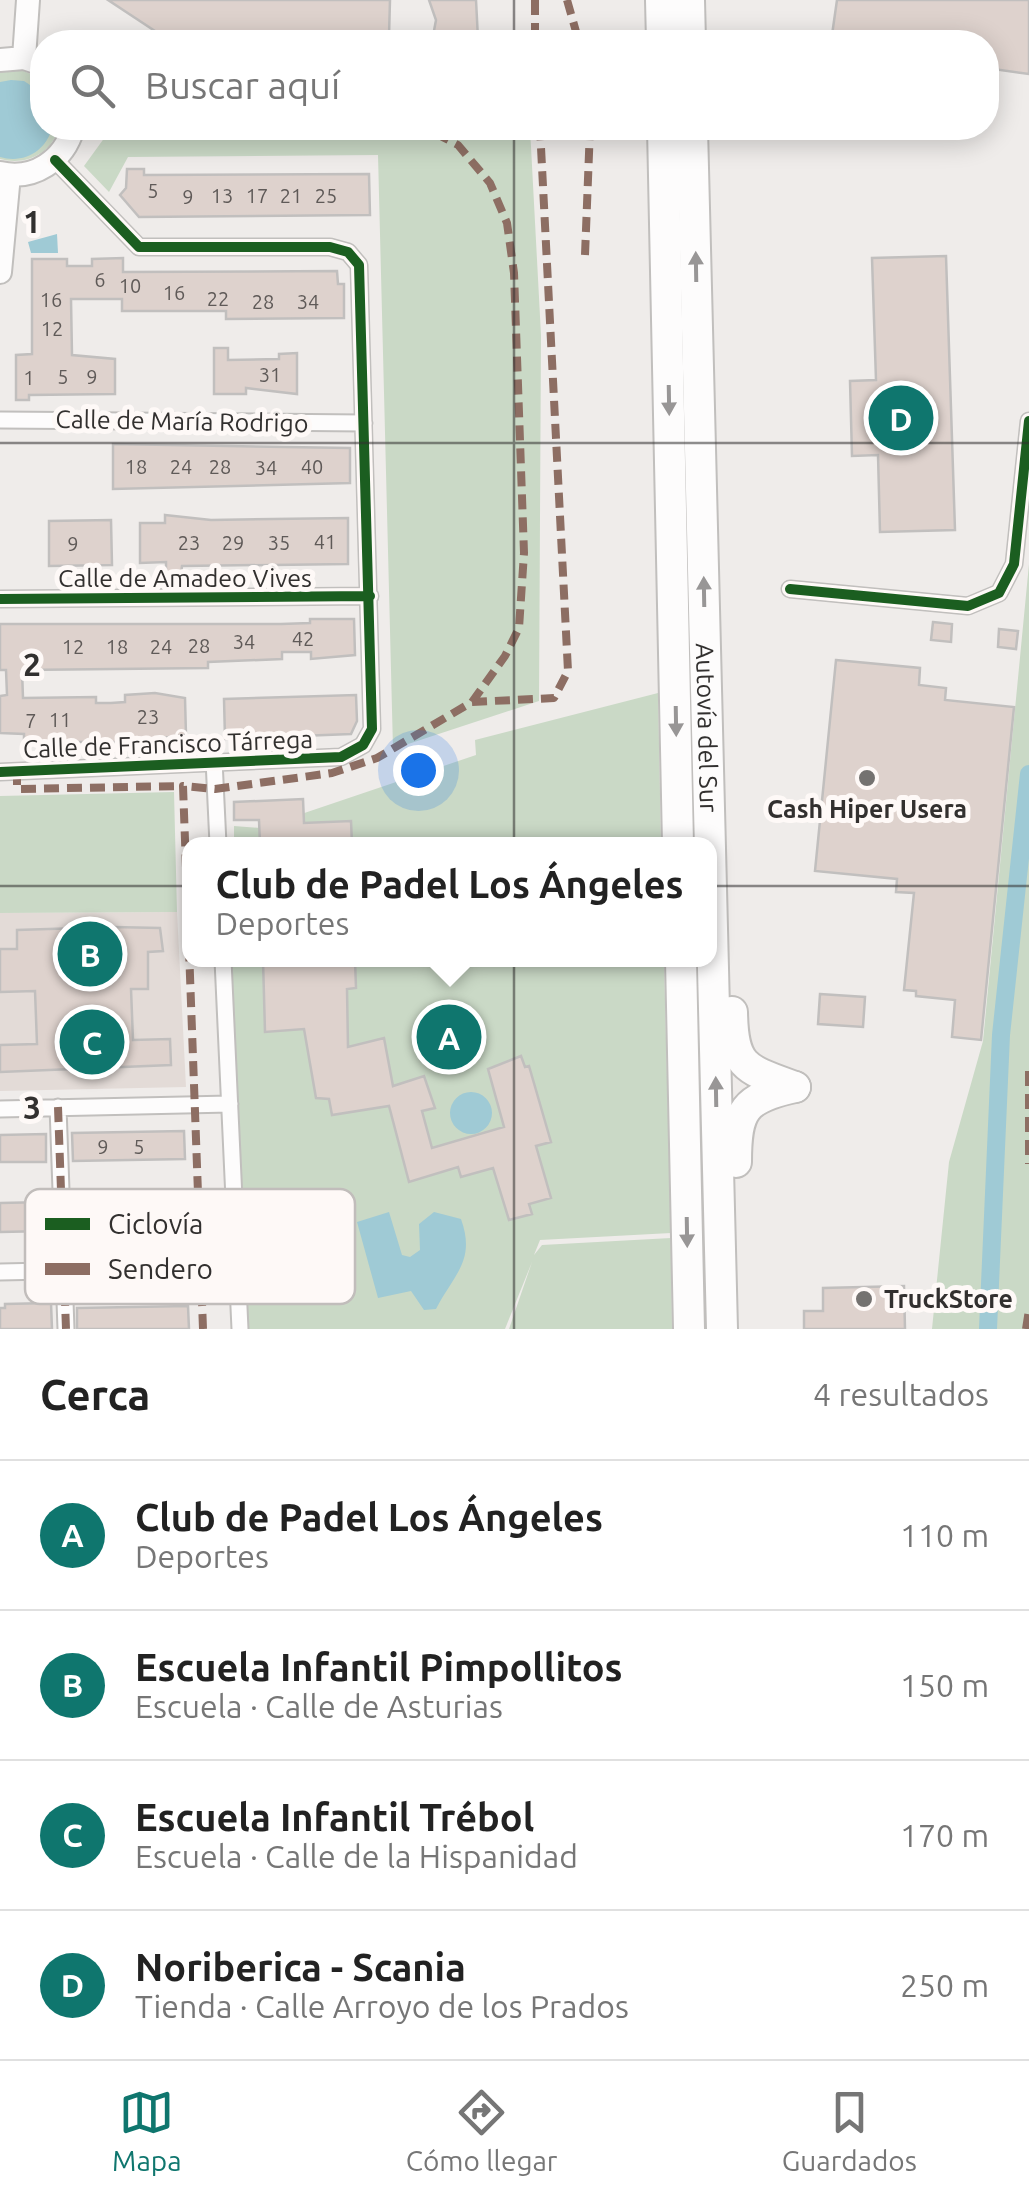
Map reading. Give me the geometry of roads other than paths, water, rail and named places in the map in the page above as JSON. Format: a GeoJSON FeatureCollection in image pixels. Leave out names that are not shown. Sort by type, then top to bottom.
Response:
{"type":"FeatureCollection","features":[{"type":"Feature","properties":{"kind":"highway"},"geometry":{"type":"LineString","coordinates":[[661,0],[662,30]]}},
{"type":"Feature","properties":{"kind":"highway"},"geometry":{"type":"LineString","coordinates":[[689,0],[690,30]]}},
{"type":"Feature","properties":{"kind":"highway","name":"Autovía del Sur"},"geometry":{"type":"LineString","coordinates":[[663,140],[678,837]]}},
{"type":"Feature","properties":{"kind":"highway","name":"Autovía del Sur"},"geometry":{"type":"LineString","coordinates":[[692,140],[710,837]]}},
{"type":"Feature","properties":{"kind":"highway"},"geometry":{"type":"LineString","coordinates":[[717,887],[725,916],[733,1047],[746,1066],[795,1087],[766,1093],[748,1104],[736,1125],[737,1288],[725,1329]]}},
{"type":"Feature","properties":{"kind":"highway"},"geometry":{"type":"LineString","coordinates":[[681,967],[689,1329]]}},
{"type":"Feature","properties":{"kind":"highway","name":"Autovía del Sur"},"geometry":{"type":"LineString","coordinates":[[714,967],[725,1329]]}},
{"type":"Feature","properties":{"kind":"main road"},"geometry":{"type":"LineString","coordinates":[[22,61],[28,0]]}},
{"type":"Feature","properties":{"kind":"main road"},"geometry":{"type":"LineString","coordinates":[[0,272],[4,174],[26,174],[55,160],[66,140]]}},
{"type":"Feature","properties":{"kind":"street","name":"Calle de Francisco Tárrega"},"geometry":{"type":"LineString","coordinates":[[0,772],[341,757],[363,746],[372,729],[361,274],[354,256],[330,247],[138,247],[55,160]]}},
{"type":"Feature","properties":{"kind":"street","name":"Calle de María Rodrigo"},"geometry":{"type":"LineString","coordinates":[[0,420],[364,423]]}},
{"type":"Feature","properties":{"kind":"street"},"geometry":{"type":"LineString","coordinates":[[790,590],[968,606],[999,593],[1014,564],[1029,421]]}},
{"type":"Feature","properties":{"kind":"street","name":"Calle de Amadeo Vives"},"geometry":{"type":"LineString","coordinates":[[0,599],[370,596]]}},
{"type":"Feature","properties":{"kind":"street"},"geometry":{"type":"LineString","coordinates":[[214,760],[218,837]]}},
{"type":"Feature","properties":{"kind":"street"},"geometry":{"type":"LineString","coordinates":[[223,967],[233,1189]]}},
{"type":"Feature","properties":{"kind":"street"},"geometry":{"type":"LineString","coordinates":[[0,1109],[230,1104]]}},
{"type":"Feature","properties":{"kind":"street"},"geometry":{"type":"LineString","coordinates":[[58,1107],[61,1189]]}},
{"type":"Feature","properties":{"kind":"street"},"geometry":{"type":"LineString","coordinates":[[0,1272],[25,1271]]}},
{"type":"Feature","properties":{"kind":"street"},"geometry":{"type":"LineString","coordinates":[[65,1304],[66,1329]]}},
{"type":"Feature","properties":{"kind":"street"},"geometry":{"type":"LineString","coordinates":[[238,1304],[240,1329]]}},
{"type":"Feature","properties":{"kind":"water"},"geometry":{"type":"Polygon","coordinates":[[[24,81],[30,85],[30,140],[47,140],[33,154],[17,159],[0,157],[0,82],[24,81]]]}},
{"type":"Feature","properties":{"kind":"water"},"geometry":{"type":"Polygon","coordinates":[[[57,234],[58,253],[31,253],[28,242],[57,234]]]}},
{"type":"Feature","properties":{"kind":"water"},"geometry":{"type":"Polygon","coordinates":[[[471,1092],[486,1098],[492,1113],[486,1128],[471,1134],[456,1128],[450,1113],[456,1098],[471,1092]]]}},
{"type":"Feature","properties":{"kind":"water"},"geometry":{"type":"Polygon","coordinates":[[[389,1212],[402,1255],[410,1257],[420,1250],[419,1224],[434,1212],[461,1219],[464,1257],[436,1309],[424,1310],[411,1291],[378,1298],[357,1222],[389,1212]]]}},
{"type":"Feature","properties":{"kind":"waterway"},"geometry":{"type":"LineString","coordinates":[[988,1329],[1001,1035],[1029,774]]}},
{"type":"Feature","properties":{"kind":"place","name":"Noriberica - Scania"},"geometry":{"type":"Point","coordinates":[901,418]}},
{"type":"Feature","properties":{"kind":"place","name":"Cash Hiper Usera"},"geometry":{"type":"Point","coordinates":[867,778]}},
{"type":"Feature","properties":{"kind":"place","name":"Escuela Infantil Pimpollitos"},"geometry":{"type":"Point","coordinates":[90,954]}},
{"type":"Feature","properties":{"kind":"place","name":"Club de Padel Los Ángeles"},"geometry":{"type":"Point","coordinates":[449,1037]}},
{"type":"Feature","properties":{"kind":"place","name":"Escuela Infantil Trébol"},"geometry":{"type":"Point","coordinates":[92,1042]}},
{"type":"Feature","properties":{"kind":"place","name":"TruckStore"},"geometry":{"type":"Point","coordinates":[864,1299]}}]}
